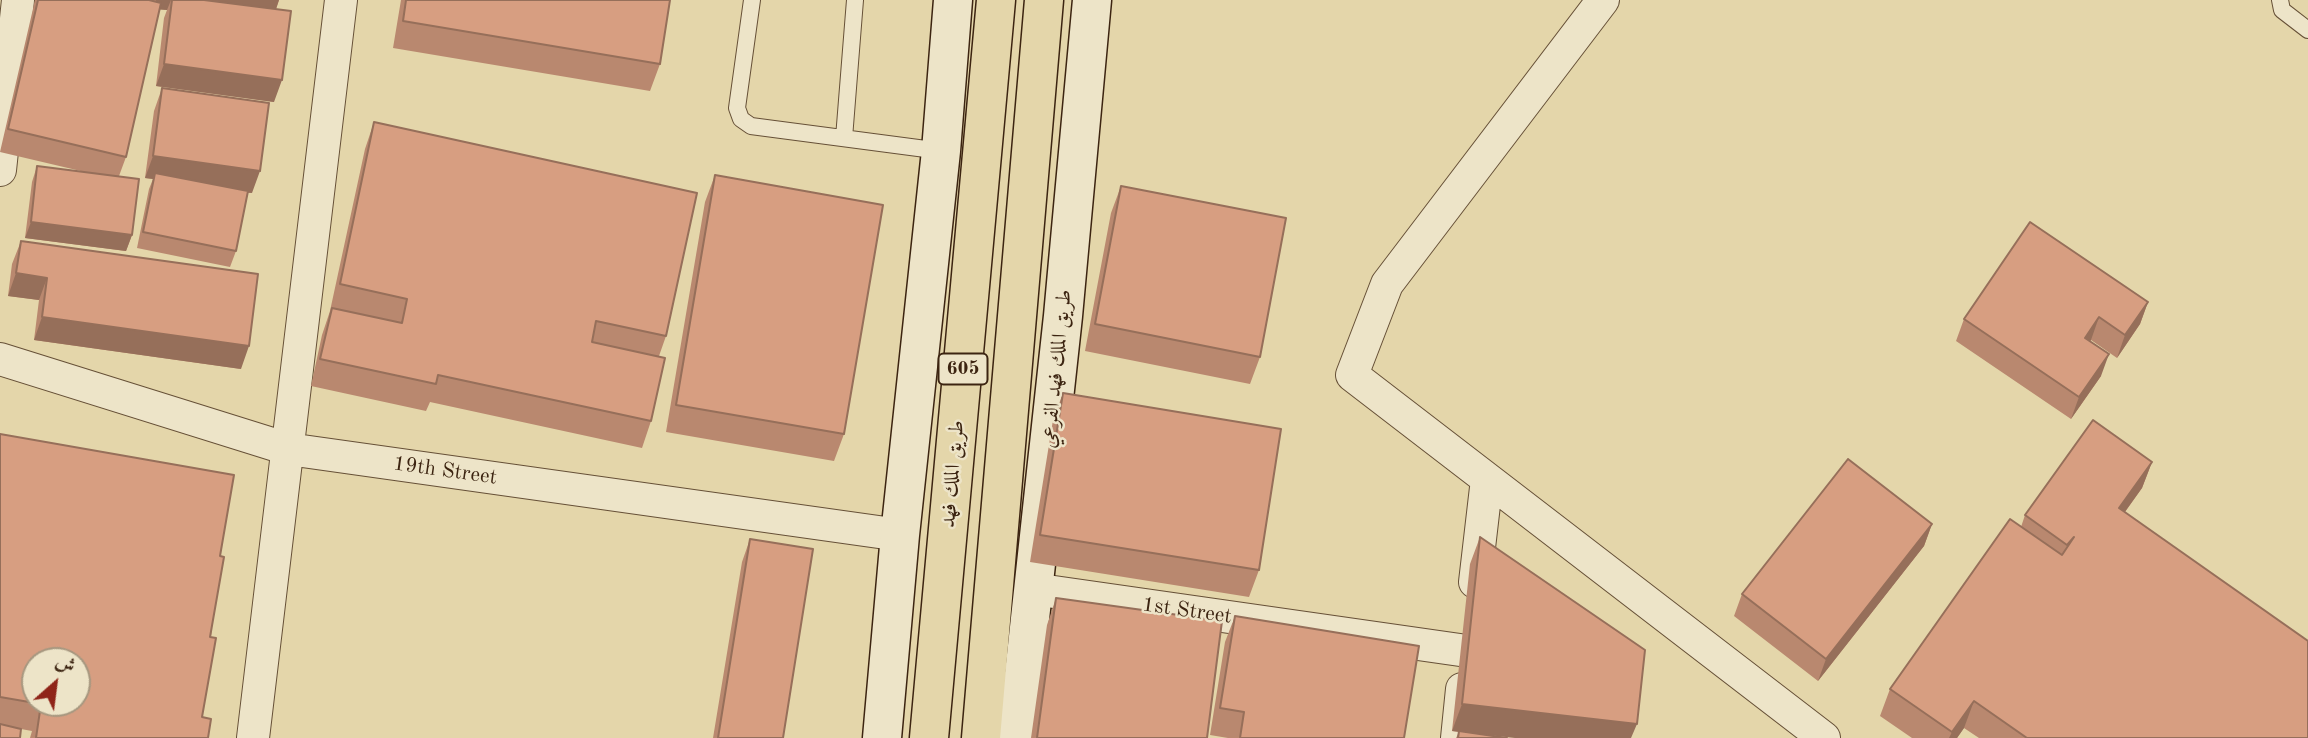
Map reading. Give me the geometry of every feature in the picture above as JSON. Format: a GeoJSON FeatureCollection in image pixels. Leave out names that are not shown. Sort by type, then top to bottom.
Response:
{"type":"FeatureCollection","features":[{"type":"Feature","properties":{"kind":"highway","name":"طريق الملك فهد"},"geometry":{"type":"LineString","coordinates":[[929,738],[996,0]]}},
{"type":"Feature","properties":{"kind":"highway","name":"605"},"geometry":{"type":"LineString","coordinates":[[981,738],[1044,0]]}},
{"type":"Feature","properties":{"kind":"main road"},"geometry":{"type":"LineString","coordinates":[[883,738],[900,536],[941,151],[953,0]]}},
{"type":"Feature","properties":{"kind":"main road","name":"طريق الملك فهد الفرعي"},"geometry":{"type":"LineString","coordinates":[[1017,738],[1063,316],[1092,0]]}},
{"type":"Feature","properties":{"kind":"street"},"geometry":{"type":"LineString","coordinates":[[0,170],[18,0]]}},
{"type":"Feature","properties":{"kind":"street"},"geometry":{"type":"LineString","coordinates":[[253,738],[341,0]]}},
{"type":"Feature","properties":{"kind":"street"},"geometry":{"type":"LineString","coordinates":[[1604,0],[1387,284],[1352,375],[1824,738]]}},
{"type":"Feature","properties":{"kind":"street","name":"19th Street"},"geometry":{"type":"LineString","coordinates":[[0,359],[288,449],[900,536]]}},
{"type":"Feature","properties":{"kind":"street"},"geometry":{"type":"LineString","coordinates":[[1457,738],[1487,479]]}},
{"type":"Feature","properties":{"kind":"street","name":"1st Street"},"geometry":{"type":"LineString","coordinates":[[1033,589],[1469,629]]}},
{"type":"Feature","properties":{"kind":"lane"},"geometry":{"type":"LineString","coordinates":[[752,0],[737,108],[741,119],[751,125],[941,151]]}},
{"type":"Feature","properties":{"kind":"lane"},"geometry":{"type":"LineString","coordinates":[[844,138],[855,0]]}},
{"type":"Feature","properties":{"kind":"lane"},"geometry":{"type":"LineString","coordinates":[[2280,0],[2282,10],[2308,30]]}},
{"type":"Feature","properties":{"kind":"building"},"geometry":{"type":"Polygon","coordinates":[[[38,0],[149,0],[161,3],[126,157],[8,129],[38,0]]]}},
{"type":"Feature","properties":{"kind":"building"},"geometry":{"type":"Polygon","coordinates":[[[172,0],[204,0],[291,11],[282,80],[164,64],[172,0]]]}},
{"type":"Feature","properties":{"kind":"building"},"geometry":{"type":"Polygon","coordinates":[[[406,0],[670,0],[660,64],[403,21],[406,0]]]}},
{"type":"Feature","properties":{"kind":"building"},"geometry":{"type":"Polygon","coordinates":[[[162,88],[269,103],[260,171],[153,156],[162,88]]]}},
{"type":"Feature","properties":{"kind":"building"},"geometry":{"type":"Polygon","coordinates":[[[374,122],[697,193],[666,336],[596,321],[592,342],[665,358],[651,421],[438,375],[436,384],[320,359],[332,308],[402,323],[407,299],[340,284],[374,122]]]}},
{"type":"Feature","properties":{"kind":"building"},"geometry":{"type":"Polygon","coordinates":[[[37,166],[139,179],[132,235],[31,222],[37,166]]]}},
{"type":"Feature","properties":{"kind":"building"},"geometry":{"type":"Polygon","coordinates":[[[155,173],[248,191],[236,251],[143,232],[155,173]]]}},
{"type":"Feature","properties":{"kind":"building"},"geometry":{"type":"Polygon","coordinates":[[[715,175],[883,205],[844,434],[676,405],[715,175]]]}},
{"type":"Feature","properties":{"kind":"building"},"geometry":{"type":"Polygon","coordinates":[[[1121,186],[1286,218],[1260,357],[1095,324],[1121,186]]]}},
{"type":"Feature","properties":{"kind":"building"},"geometry":{"type":"Polygon","coordinates":[[[2030,222],[2148,302],[2125,335],[2099,317],[2085,338],[2109,354],[2079,397],[1964,319],[2030,222]]]}},
{"type":"Feature","properties":{"kind":"building"},"geometry":{"type":"Polygon","coordinates":[[[21,241],[258,274],[249,346],[42,317],[47,278],[16,273],[21,241]]]}},
{"type":"Feature","properties":{"kind":"building"},"geometry":{"type":"Polygon","coordinates":[[[1063,393],[1281,429],[1259,570],[1040,535],[1063,393]]]}},
{"type":"Feature","properties":{"kind":"building"},"geometry":{"type":"Polygon","coordinates":[[[2093,420],[2152,462],[2119,508],[2308,641],[2308,738],[2027,738],[1974,701],[1952,732],[1890,689],[2010,519],[2062,555],[2074,537],[2067,545],[2025,515],[2093,420]]]}},
{"type":"Feature","properties":{"kind":"building"},"geometry":{"type":"Polygon","coordinates":[[[0,434],[234,475],[220,556],[224,557],[210,637],[216,638],[202,717],[211,719],[208,738],[36,738],[39,717],[91,717],[91,647],[21,647],[21,701],[0,697],[0,434]]]}},
{"type":"Feature","properties":{"kind":"building"},"geometry":{"type":"Polygon","coordinates":[[[1848,459],[1932,524],[1826,659],[1742,594],[1848,459]]]}},
{"type":"Feature","properties":{"kind":"building"},"geometry":{"type":"Polygon","coordinates":[[[1480,537],[1645,650],[1637,724],[1462,704],[1480,537]]]}},
{"type":"Feature","properties":{"kind":"building"},"geometry":{"type":"Polygon","coordinates":[[[750,539],[813,549],[783,738],[718,738],[750,539]]]}},
{"type":"Feature","properties":{"kind":"building"},"geometry":{"type":"Polygon","coordinates":[[[1056,598],[1222,621],[1207,738],[1037,738],[1056,598]]]}},
{"type":"Feature","properties":{"kind":"building"},"geometry":{"type":"Polygon","coordinates":[[[1235,616],[1419,646],[1404,738],[1240,738],[1244,712],[1220,708],[1235,616]]]}},
{"type":"Feature","properties":{"kind":"building"},"geometry":{"type":"Polygon","coordinates":[[[0,724],[21,729],[20,738],[0,738],[0,724]]]}},
{"type":"Feature","properties":{"kind":"building"},"geometry":{"type":"Polygon","coordinates":[[[1459,731],[1507,738],[1458,738],[1459,731]]]}}]}
